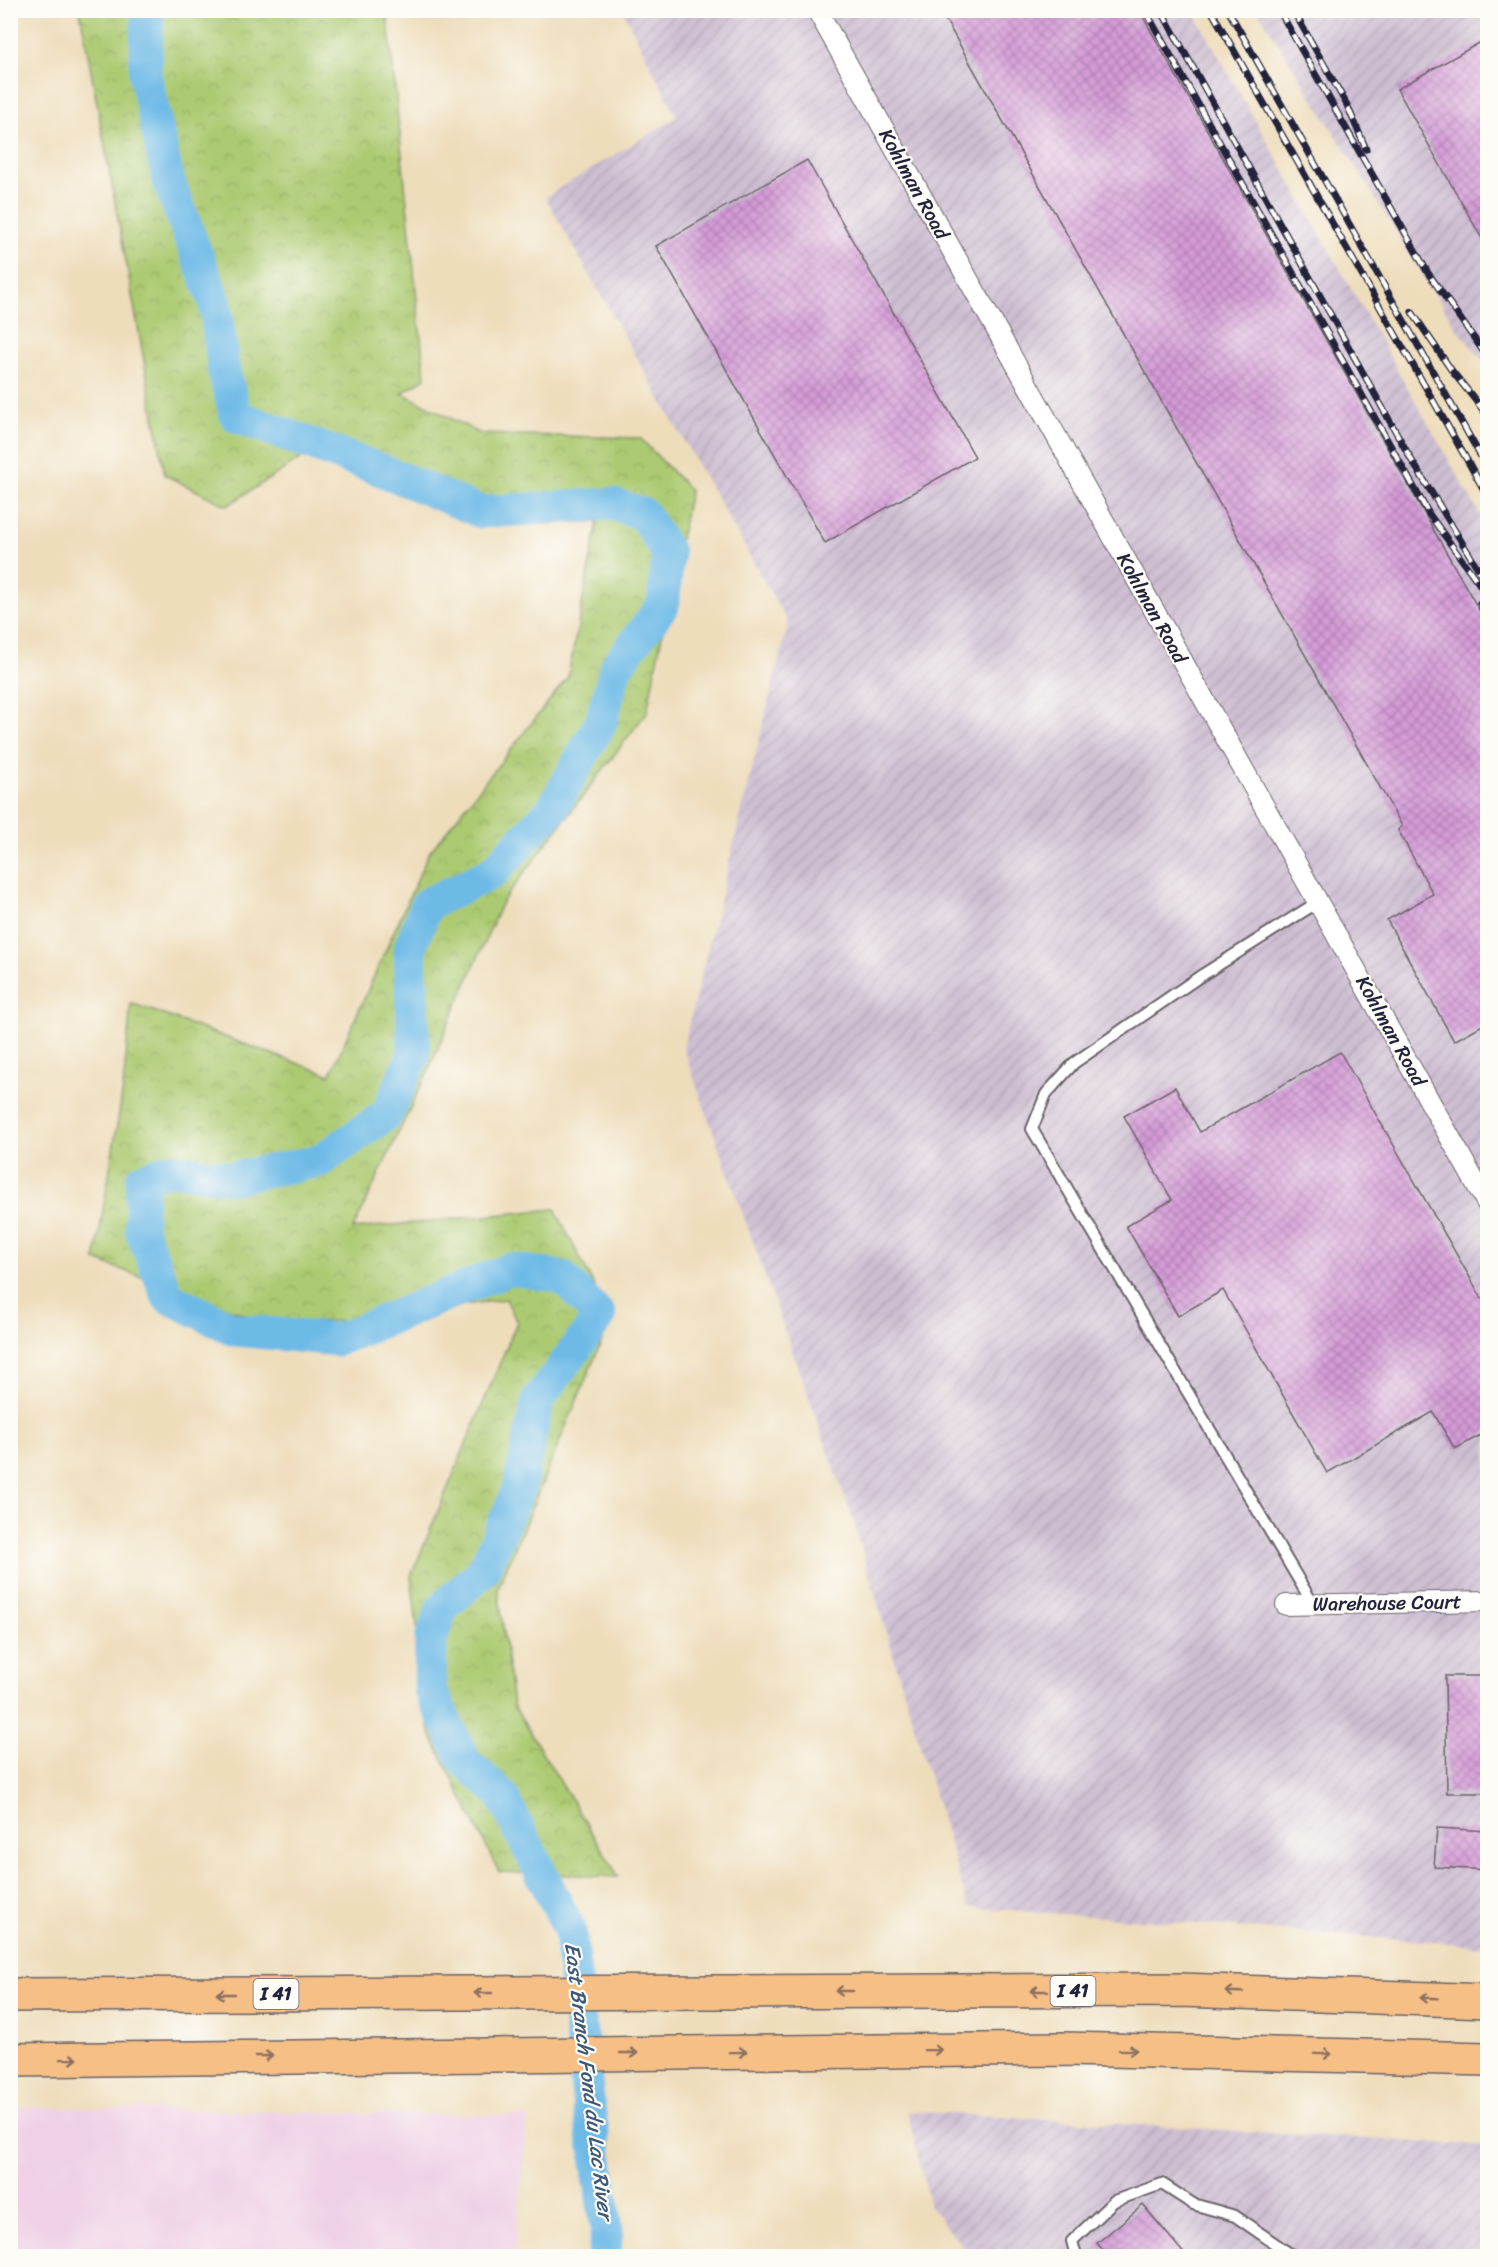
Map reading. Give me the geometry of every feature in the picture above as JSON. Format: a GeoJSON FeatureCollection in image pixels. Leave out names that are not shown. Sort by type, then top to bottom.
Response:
{"type":"FeatureCollection","features":[{"type":"Feature","properties":{"kind":"highway","name":"I 41"},"geometry":{"type":"LineString","coordinates":[[10,1995],[1181,1990],[1488,2001]]}},
{"type":"Feature","properties":{"kind":"highway"},"geometry":{"type":"LineString","coordinates":[[10,2060],[1065,2049],[1488,2059]]}},
{"type":"Feature","properties":{"kind":"street","name":"Kohlman Road"},"geometry":{"type":"LineString","coordinates":[[817,10],[1488,1205]]}},
{"type":"Feature","properties":{"kind":"street","name":"Warehouse Court"},"geometry":{"type":"LineString","coordinates":[[1286,1605],[1488,1601]]}},
{"type":"Feature","properties":{"kind":"lane"},"geometry":{"type":"LineString","coordinates":[[1313,1604],[1032,1129],[1046,1094],[1074,1063],[1199,977],[1318,902]]}},
{"type":"Feature","properties":{"kind":"lane"},"geometry":{"type":"LineString","coordinates":[[1076,2256],[1072,2241],[1114,2201],[1162,2184],[1193,2204],[1235,2216],[1293,2256]]}},
{"type":"Feature","properties":{"kind":"shaded area"},"geometry":{"type":"Polygon","coordinates":[[[623,11],[1193,11],[1487,527],[1487,1946],[968,1907],[852,1517],[683,1048],[788,623],[545,197],[677,117],[623,11]]]}},
{"type":"Feature","properties":{"kind":"shaded area"},"geometry":{"type":"Polygon","coordinates":[[[1258,11],[1487,11],[1487,366],[1457,329],[1258,11]]]}},
{"type":"Feature","properties":{"kind":"shaded area"},"geometry":{"type":"Polygon","coordinates":[[[11,2107],[528,2116],[514,2256],[11,2256],[11,2107]]]}},
{"type":"Feature","properties":{"kind":"shaded area"},"geometry":{"type":"Polygon","coordinates":[[[907,2111],[1487,2146],[1487,2256],[970,2256],[930,2206],[907,2111]]]}},
{"type":"Feature","properties":{"kind":"green space"},"geometry":{"type":"Polygon","coordinates":[[[80,11],[387,11],[425,378],[402,393],[481,434],[640,438],[690,490],[647,712],[502,902],[427,1073],[353,1229],[555,1209],[611,1319],[498,1588],[513,1705],[619,1877],[499,1872],[430,1733],[411,1576],[517,1322],[506,1299],[351,1321],[268,1323],[95,1260],[123,1089],[131,1003],[330,1075],[429,853],[568,677],[598,522],[460,518],[320,446],[227,506],[165,475],[80,11]]]}},
{"type":"Feature","properties":{"kind":"building"},"geometry":{"type":"Polygon","coordinates":[[[940,10],[1139,10],[1488,626],[1488,1022],[1454,1041],[1387,920],[1433,894],[1398,830],[1402,826],[940,10]]]}},
{"type":"Feature","properties":{"kind":"building"},"geometry":{"type":"Polygon","coordinates":[[[1488,38],[1488,249],[1397,89],[1488,38]]]}},
{"type":"Feature","properties":{"kind":"building"},"geometry":{"type":"Polygon","coordinates":[[[807,160],[975,457],[825,543],[656,246],[807,160]]]}},
{"type":"Feature","properties":{"kind":"building"},"geometry":{"type":"Polygon","coordinates":[[[1340,1052],[1488,1309],[1488,1431],[1455,1449],[1433,1412],[1327,1473],[1223,1290],[1178,1316],[1126,1226],[1172,1200],[1124,1116],[1175,1087],[1200,1132],[1340,1052]]]}},
{"type":"Feature","properties":{"kind":"building"},"geometry":{"type":"Polygon","coordinates":[[[1445,1676],[1488,1676],[1488,1793],[1447,1793],[1445,1676]]]}},
{"type":"Feature","properties":{"kind":"building"},"geometry":{"type":"Polygon","coordinates":[[[1437,1828],[1488,1831],[1488,1870],[1434,1867],[1437,1828]]]}},
{"type":"Feature","properties":{"kind":"building"},"geometry":{"type":"Polygon","coordinates":[[[1143,2205],[1186,2256],[1108,2256],[1097,2243],[1143,2205]]]}},
{"type":"Feature","properties":{"kind":"waterway","name":"East Branch Fond du Lac River"},"geometry":{"type":"LineString","coordinates":[[148,10],[145,74],[168,180],[215,302],[224,372],[236,416],[381,470],[481,512],[612,504],[643,514],[668,553],[663,605],[616,667],[601,722],[553,808],[492,873],[427,904],[410,948],[414,1054],[387,1114],[320,1161],[232,1178],[170,1169],[142,1179],[141,1230],[168,1297],[235,1330],[337,1340],[510,1269],[562,1277],[600,1316],[538,1400],[519,1488],[483,1571],[442,1608],[431,1639],[430,1690],[465,1762],[501,1794],[570,1930],[589,2107],[607,2230],[604,2256]]}},
{"type":"Feature","properties":{"kind":"railway"},"geometry":{"type":"LineString","coordinates":[[1145,10],[1429,514],[1488,596]]}},
{"type":"Feature","properties":{"kind":"railway"},"geometry":{"type":"LineString","coordinates":[[1161,10],[1411,459],[1485,580]]}},
{"type":"Feature","properties":{"kind":"railway"},"geometry":{"type":"LineString","coordinates":[[1211,10],[1488,497]]}},
{"type":"Feature","properties":{"kind":"railway"},"geometry":{"type":"LineString","coordinates":[[1228,10],[1488,469]]}},
{"type":"Feature","properties":{"kind":"railway"},"geometry":{"type":"LineString","coordinates":[[1279,10],[1428,273],[1488,358]]}},
{"type":"Feature","properties":{"kind":"railway"},"geometry":{"type":"LineString","coordinates":[[1293,10],[1347,105],[1366,149]]}},
{"type":"Feature","properties":{"kind":"railway"},"geometry":{"type":"LineString","coordinates":[[1412,312],[1452,371],[1488,416]]}},
{"type":"Feature","properties":{"kind":"railway"},"geometry":{"type":"LineString","coordinates":[[1480,603],[1488,616]]}}]}
